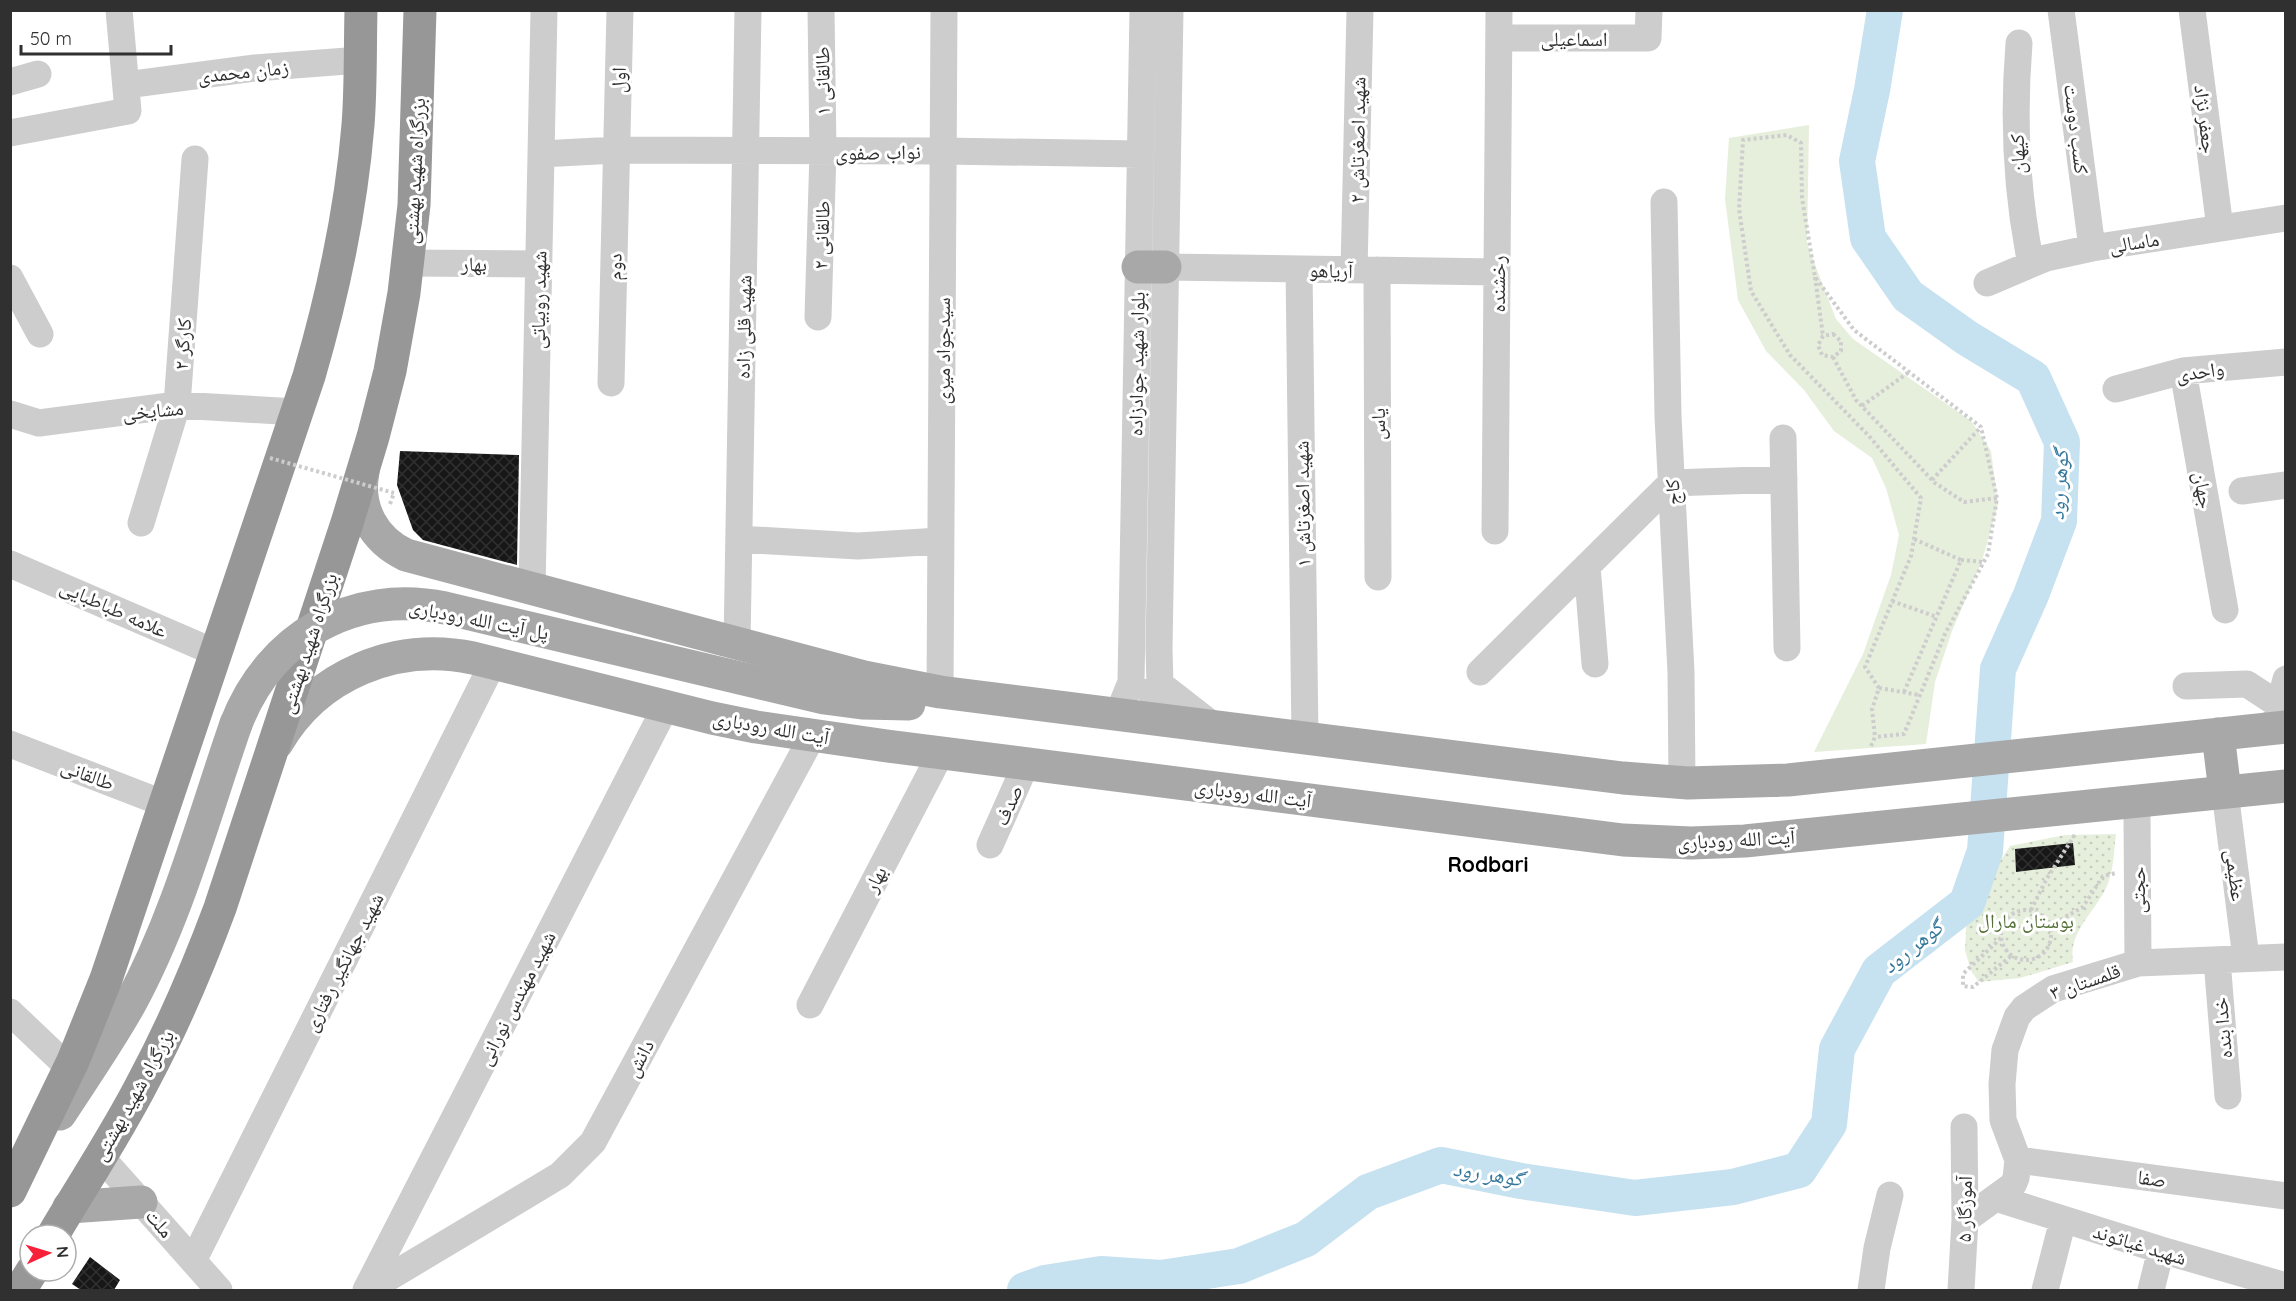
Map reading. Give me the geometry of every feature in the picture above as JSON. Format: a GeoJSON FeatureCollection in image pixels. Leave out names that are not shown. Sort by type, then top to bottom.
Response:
{"type":"FeatureCollection","features":[{"type":"Feature","properties":{"kind":"highway"},"geometry":{"type":"LineString","coordinates":[[10,1191],[69,1068],[102,988],[320,338],[343,232],[357,135],[361,10]]}},
{"type":"Feature","properties":{"kind":"highway","name":"بزرگراه شهید بهشتی"},"geometry":{"type":"LineString","coordinates":[[60,1223],[143,1083],[192,981],[220,908],[363,472],[392,361],[408,263],[416,176],[420,10]]}},
{"type":"Feature","properties":{"kind":"main road"},"geometry":{"type":"LineString","coordinates":[[363,472],[362,495],[366,513],[374,529],[390,546],[406,555],[864,677],[940,692],[1623,778],[1682,782],[1788,780],[1914,767],[2217,734],[2281,710]]}},
{"type":"Feature","properties":{"kind":"main road"},"geometry":{"type":"LineString","coordinates":[[485,661],[463,651],[455,642],[450,626],[454,609],[471,594],[526,587]]}},
{"type":"Feature","properties":{"kind":"main road","name":"پل آیت الله رودباری"},"geometry":{"type":"LineString","coordinates":[[10,1191],[126,1010],[148,967],[178,894],[236,724],[251,691],[273,662],[299,638],[324,623],[352,612],[399,603],[434,606],[824,698],[861,703],[1026,703]]}},
{"type":"Feature","properties":{"kind":"main road","name":"آیت الله رودباری"},"geometry":{"type":"LineString","coordinates":[[270,758],[285,730],[309,703],[327,688],[357,670],[379,661],[414,654],[450,654],[748,725],[941,753],[1640,842],[1742,841],[2286,786]]}},
{"type":"Feature","properties":{"kind":"main road"},"geometry":{"type":"LineString","coordinates":[[2217,734],[2225,792]]}},
{"type":"Feature","properties":{"kind":"main road"},"geometry":{"type":"LineString","coordinates":[[69,1207],[141,1202]]}},
{"type":"Feature","properties":{"kind":"street"},"geometry":{"type":"LineString","coordinates":[[10,133],[128,111],[119,10]]}},
{"type":"Feature","properties":{"kind":"street","name":"شهید روبیاتی"},"geometry":{"type":"LineString","coordinates":[[526,587],[539,264],[544,10]]}},
{"type":"Feature","properties":{"kind":"street","name":"اول"},"geometry":{"type":"LineString","coordinates":[[616,150],[620,10]]}},
{"type":"Feature","properties":{"kind":"street","name":"شهید قلی زاده"},"geometry":{"type":"LineString","coordinates":[[737,643],[747,10]]}},
{"type":"Feature","properties":{"kind":"street","name":"طالقانی ۱"},"geometry":{"type":"LineString","coordinates":[[821,10],[823,152]]}},
{"type":"Feature","properties":{"kind":"street","name":"سیدجواد میری"},"geometry":{"type":"LineString","coordinates":[[940,692],[944,10]]}},
{"type":"Feature","properties":{"kind":"street","name":"بلوار شهید جوادزاده"},"geometry":{"type":"LineString","coordinates":[[1143,10],[1140,154],[1151,267],[1161,720]]}},
{"type":"Feature","properties":{"kind":"street"},"geometry":{"type":"LineString","coordinates":[[1151,267],[1170,10]]}},
{"type":"Feature","properties":{"kind":"street","name":"شهید اصغرتاش ۲"},"geometry":{"type":"LineString","coordinates":[[1360,10],[1366,270]]}},
{"type":"Feature","properties":{"kind":"street","name":"رخشنده"},"geometry":{"type":"LineString","coordinates":[[1495,531],[1499,10]]}},
{"type":"Feature","properties":{"kind":"street","name":"اسماعیلی"},"geometry":{"type":"LineString","coordinates":[[1499,38],[1648,38],[1648,10]]}},
{"type":"Feature","properties":{"kind":"street","name":"کسب دوست"},"geometry":{"type":"LineString","coordinates":[[2061,10],[2092,248]]}},
{"type":"Feature","properties":{"kind":"street","name":"جعفر نژاد"},"geometry":{"type":"LineString","coordinates":[[2192,10],[2220,228]]}},
{"type":"Feature","properties":{"kind":"street","name":"کیهان"},"geometry":{"type":"LineString","coordinates":[[2019,43],[2016,85],[2017,165],[2023,225],[2031,264]]}},
{"type":"Feature","properties":{"kind":"street","name":"زمان محمدی"},"geometry":{"type":"LineString","coordinates":[[126,85],[255,68],[360,60]]}},
{"type":"Feature","properties":{"kind":"street"},"geometry":{"type":"LineString","coordinates":[[10,82],[38,74]]}},
{"type":"Feature","properties":{"kind":"street","name":"نواب صفوی"},"geometry":{"type":"LineString","coordinates":[[541,154],[616,150],[1140,154]]}},
{"type":"Feature","properties":{"kind":"street","name":"دوم"},"geometry":{"type":"LineString","coordinates":[[611,383],[616,150]]}},
{"type":"Feature","properties":{"kind":"street","name":"طالقانی ۲"},"geometry":{"type":"LineString","coordinates":[[818,317],[823,152]]}},
{"type":"Feature","properties":{"kind":"street","name":"کارگر ۲"},"geometry":{"type":"LineString","coordinates":[[141,523],[177,405],[195,159]]}},
{"type":"Feature","properties":{"kind":"street","name":"کاج"},"geometry":{"type":"LineString","coordinates":[[1664,202],[1671,483],[1681,672],[1682,782]]}},
{"type":"Feature","properties":{"kind":"street","name":"ماسالی"},"geometry":{"type":"LineString","coordinates":[[1987,283],[2046,258],[2092,248],[2286,218]]}},
{"type":"Feature","properties":{"kind":"street","name":"بهار"},"geometry":{"type":"LineString","coordinates":[[408,263],[539,264]]}},
{"type":"Feature","properties":{"kind":"street","name":"بلوار شهید جوادزاده"},"geometry":{"type":"LineString","coordinates":[[1118,714],[1131,682],[1151,267]]}},
{"type":"Feature","properties":{"kind":"street","name":"آریاهو"},"geometry":{"type":"LineString","coordinates":[[1151,267],[1497,272]]}},
{"type":"Feature","properties":{"kind":"street","name":"شهید اصغرتاش ۱"},"geometry":{"type":"LineString","coordinates":[[1299,269],[1305,738]]}},
{"type":"Feature","properties":{"kind":"street","name":"یاس"},"geometry":{"type":"LineString","coordinates":[[1366,270],[1378,577]]}},
{"type":"Feature","properties":{"kind":"street"},"geometry":{"type":"LineString","coordinates":[[10,278],[40,334]]}},
{"type":"Feature","properties":{"kind":"street","name":"واحدی"},"geometry":{"type":"LineString","coordinates":[[2116,389],[2183,371],[2286,362]]}},
{"type":"Feature","properties":{"kind":"street","name":"جهان"},"geometry":{"type":"LineString","coordinates":[[2183,371],[2225,610]]}},
{"type":"Feature","properties":{"kind":"street","name":"مشایخی"},"geometry":{"type":"LineString","coordinates":[[10,414],[39,423],[177,405],[297,412]]}},
{"type":"Feature","properties":{"kind":"street"},"geometry":{"type":"LineString","coordinates":[[1783,438],[1787,648]]}},
{"type":"Feature","properties":{"kind":"street"},"geometry":{"type":"LineString","coordinates":[[1480,672],[1671,483],[1784,479]]}},
{"type":"Feature","properties":{"kind":"street"},"geometry":{"type":"LineString","coordinates":[[2242,491],[2286,485]]}},
{"type":"Feature","properties":{"kind":"street"},"geometry":{"type":"LineString","coordinates":[[739,539],[858,546],[940,542]]}},
{"type":"Feature","properties":{"kind":"street","name":"علامه طباطبایی"},"geometry":{"type":"LineString","coordinates":[[10,564],[216,653]]}},
{"type":"Feature","properties":{"kind":"street"},"geometry":{"type":"LineString","coordinates":[[1587,566],[1594,664]]}},
{"type":"Feature","properties":{"kind":"street","name":"شهید جهانگیر رفتاری"},"geometry":{"type":"LineString","coordinates":[[193,1261],[485,661]]}},
{"type":"Feature","properties":{"kind":"street"},"geometry":{"type":"LineString","coordinates":[[1131,682],[1142,692],[1149,692],[1161,685],[1215,727]]}},
{"type":"Feature","properties":{"kind":"street"},"geometry":{"type":"LineString","coordinates":[[2186,686],[2247,684],[2281,710]]}},
{"type":"Feature","properties":{"kind":"street","name":"شهید مهندس نورانی"},"geometry":{"type":"LineString","coordinates":[[367,1290],[666,706]]}},
{"type":"Feature","properties":{"kind":"street","name":"دانش"},"geometry":{"type":"LineString","coordinates":[[367,1290],[560,1175],[593,1142],[813,735]]}},
{"type":"Feature","properties":{"kind":"street","name":"طالقانی"},"geometry":{"type":"LineString","coordinates":[[10,744],[165,804]]}},
{"type":"Feature","properties":{"kind":"street","name":"بهار"},"geometry":{"type":"LineString","coordinates":[[810,1005],[941,753]]}},
{"type":"Feature","properties":{"kind":"street","name":"صدف"},"geometry":{"type":"LineString","coordinates":[[990,845],[1026,764]]}},
{"type":"Feature","properties":{"kind":"street","name":"عظیمی"},"geometry":{"type":"LineString","coordinates":[[2225,792],[2246,958]]}},
{"type":"Feature","properties":{"kind":"street","name":"حجتی"},"geometry":{"type":"LineString","coordinates":[[2137,816],[2138,963]]}},
{"type":"Feature","properties":{"kind":"street","name":"قلمستان ۳"},"geometry":{"type":"LineString","coordinates":[[2018,1160],[2003,1120],[2002,1084],[2005,1050],[2017,1017],[2024,1008],[2053,989],[2138,963],[2286,957]]}},
{"type":"Feature","properties":{"kind":"street","name":"خدا بنده"},"geometry":{"type":"LineString","coordinates":[[2217,960],[2228,1096]]}},
{"type":"Feature","properties":{"kind":"street"},"geometry":{"type":"LineString","coordinates":[[10,1012],[69,1068]]}},
{"type":"Feature","properties":{"kind":"street","name":"آموزگار ۵"},"geometry":{"type":"LineString","coordinates":[[1961,1290],[1965,1220],[1964,1126]]}},
{"type":"Feature","properties":{"kind":"street","name":"ملت"},"geometry":{"type":"LineString","coordinates":[[100,1156],[219,1290]]}},
{"type":"Feature","properties":{"kind":"street"},"geometry":{"type":"LineString","coordinates":[[1965,1220],[2013,1185],[2018,1160]]}},
{"type":"Feature","properties":{"kind":"street","name":"صفا"},"geometry":{"type":"LineString","coordinates":[[2018,1160],[2286,1197]]}},
{"type":"Feature","properties":{"kind":"street"},"geometry":{"type":"LineString","coordinates":[[1871,1290],[1877,1248],[1890,1195]]}},
{"type":"Feature","properties":{"kind":"street","name":"شهید غیاثوند"},"geometry":{"type":"LineString","coordinates":[[1996,1198],[2161,1251],[2286,1286]]}},
{"type":"Feature","properties":{"kind":"street"},"geometry":{"type":"LineString","coordinates":[[2045,1290],[2063,1220]]}},
{"type":"Feature","properties":{"kind":"street"},"geometry":{"type":"LineString","coordinates":[[2151,1290],[2161,1251]]}},
{"type":"Feature","properties":{"kind":"path"},"geometry":{"type":"LineString","coordinates":[[1823,336],[1833,334],[1841,341],[1841,351],[1833,357],[1822,355],[1818,345],[1823,336],[1802,198],[1801,143],[1787,135],[1743,140],[1739,209],[1751,291],[1790,355],[1869,436],[1921,498],[1911,556],[1865,667],[1879,688],[1919,695]]}},
{"type":"Feature","properties":{"kind":"path"},"geometry":{"type":"LineString","coordinates":[[1815,277],[1854,330],[1981,428],[1997,498],[1988,554],[1945,634],[1904,734],[1875,737]]}},
{"type":"Feature","properties":{"kind":"path"},"geometry":{"type":"LineString","coordinates":[[1833,357],[1856,400],[1932,480],[1964,502],[1997,498]]}},
{"type":"Feature","properties":{"kind":"path"},"geometry":{"type":"LineString","coordinates":[[1862,406],[1910,372]]}},
{"type":"Feature","properties":{"kind":"path"},"geometry":{"type":"LineString","coordinates":[[1932,480],[1981,428]]}},
{"type":"Feature","properties":{"kind":"path"},"geometry":{"type":"LineString","coordinates":[[270,458],[394,493]]}},
{"type":"Feature","properties":{"kind":"path"},"geometry":{"type":"LineString","coordinates":[[1914,539],[1961,560],[1983,562]]}},
{"type":"Feature","properties":{"kind":"path"},"geometry":{"type":"LineString","coordinates":[[1904,692],[1961,560]]}},
{"type":"Feature","properties":{"kind":"path"},"geometry":{"type":"LineString","coordinates":[[1892,601],[1937,617]]}},
{"type":"Feature","properties":{"kind":"path"},"geometry":{"type":"LineString","coordinates":[[1870,747],[1875,737],[1872,710],[1879,688]]}},
{"type":"Feature","properties":{"kind":"path"},"geometry":{"type":"LineString","coordinates":[[2031,910],[2046,880],[2078,830]]}},
{"type":"Feature","properties":{"kind":"path"},"geometry":{"type":"LineString","coordinates":[[2050,926],[2083,907],[2103,876],[2138,870]]}},
{"type":"Feature","properties":{"kind":"path"},"geometry":{"type":"LineString","coordinates":[[2031,910],[2043,915],[2050,926],[2052,939],[2047,951],[2042,955],[2036,959],[2024,961],[2011,956],[2004,948],[2001,938],[2002,927],[2009,916],[2019,911],[2031,910]]}},
{"type":"Feature","properties":{"kind":"path"},"geometry":{"type":"LineString","coordinates":[[2001,938],[1963,974],[1963,986],[1973,987],[2011,956]]}},
{"type":"Feature","properties":{"kind":"green space"},"geometry":{"type":"Polygon","coordinates":[[[1809,125],[1807,244],[1836,319],[1853,339],[1971,421],[1991,451],[1998,504],[1982,561],[1952,631],[1935,682],[1926,744],[1814,752],[1863,654],[1891,575],[1899,535],[1886,488],[1872,458],[1834,431],[1804,390],[1766,351],[1738,300],[1725,199],[1729,138],[1809,125]]]}},
{"type":"Feature","properties":{"kind":"green space","name":"بوستان مارال"},"geometry":{"type":"Polygon","coordinates":[[[2116,834],[2110,877],[2106,888],[2075,939],[2073,962],[2020,978],[1979,982],[1971,971],[1965,950],[1967,912],[2010,846],[2065,835],[2116,834]]]}},
{"type":"Feature","properties":{"kind":"building"},"geometry":{"type":"Polygon","coordinates":[[[400,451],[519,455],[517,565],[423,540],[413,530],[397,485],[400,451]]]}},
{"type":"Feature","properties":{"kind":"building"},"geometry":{"type":"Polygon","coordinates":[[[2073,843],[2075,865],[2016,872],[2015,849],[2073,843]]]}},
{"type":"Feature","properties":{"kind":"building"},"geometry":{"type":"Polygon","coordinates":[[[90,1257],[120,1280],[114,1290],[81,1290],[72,1284],[78,1283],[78,1275],[90,1257]]]}},
{"type":"Feature","properties":{"kind":"waterway","name":"گوهر رود"},"geometry":{"type":"LineString","coordinates":[[1025,1290],[1045,1283],[1101,1274],[1161,1278],[1239,1266],[1306,1239],[1368,1192],[1441,1165],[1521,1181],[1635,1198],[1733,1187],[1799,1170],[1829,1124],[1837,1049],[1879,971],[1967,903],[1985,851],[1998,669],[2031,595],[2059,521],[2062,442],[2033,378],[1967,338],[1908,296],[1868,238],[1857,161],[1872,90],[1885,10]]}},
{"type":"Feature","properties":{"kind":"district","name":"Rodbari"},"geometry":{"type":"Point","coordinates":[1488,864]}}]}
